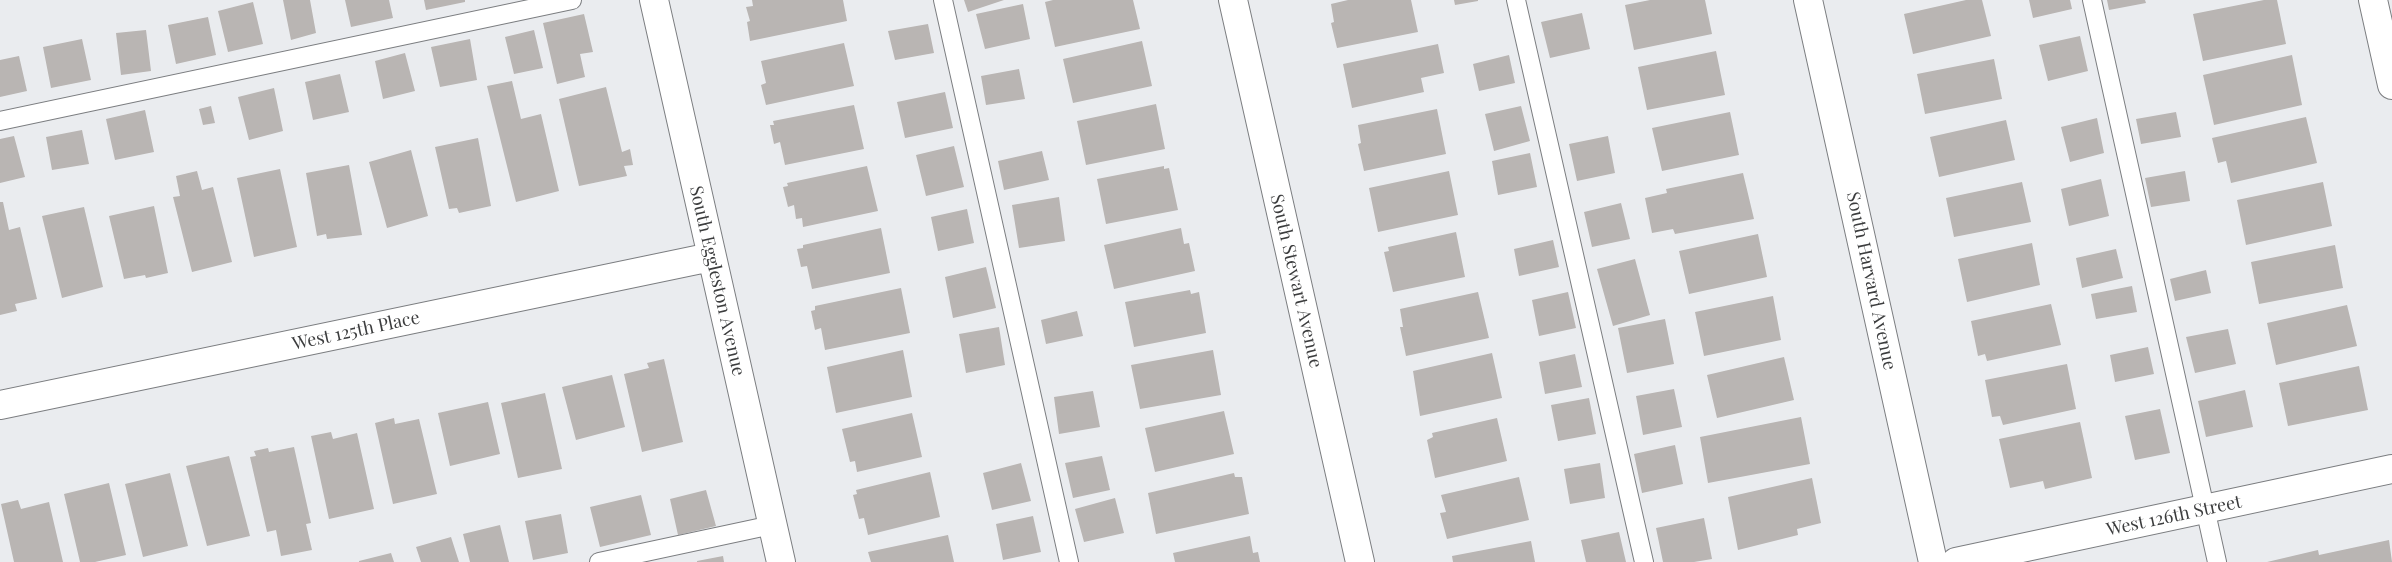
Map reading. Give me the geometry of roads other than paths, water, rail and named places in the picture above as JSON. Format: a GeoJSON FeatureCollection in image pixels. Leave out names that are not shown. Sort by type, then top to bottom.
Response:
{"type":"FeatureCollection","features":[{"type":"Feature","properties":{"kind":"street","name":"South Eggleston Avenue"},"geometry":{"type":"LineString","coordinates":[[654,0],[780,562]]}},
{"type":"Feature","properties":{"kind":"street","name":"South Stewart Avenue"},"geometry":{"type":"LineString","coordinates":[[1233,0],[1360,562]]}},
{"type":"Feature","properties":{"kind":"street","name":"South Harvard Avenue"},"geometry":{"type":"LineString","coordinates":[[1808,0],[1933,562]]}},
{"type":"Feature","properties":{"kind":"street"},"geometry":{"type":"LineString","coordinates":[[2373,0],[2392,85]]}},
{"type":"Feature","properties":{"kind":"street","name":"West 125th Place"},"geometry":{"type":"LineString","coordinates":[[0,405],[711,258]]}},
{"type":"Feature","properties":{"kind":"street","name":"West 126th Street"},"geometry":{"type":"LineString","coordinates":[[1956,562],[2392,469]]}},
{"type":"Feature","properties":{"kind":"lane"},"geometry":{"type":"LineString","coordinates":[[0,121],[572,0]]}},
{"type":"Feature","properties":{"kind":"lane"},"geometry":{"type":"LineString","coordinates":[[943,0],[1069,562]]}},
{"type":"Feature","properties":{"kind":"lane"},"geometry":{"type":"LineString","coordinates":[[1516,0],[1644,562]]}},
{"type":"Feature","properties":{"kind":"lane"},"geometry":{"type":"LineString","coordinates":[[2092,0],[2217,562]]}},
{"type":"Feature","properties":{"kind":"lane"},"geometry":{"type":"LineString","coordinates":[[599,562],[772,525]]}}]}
